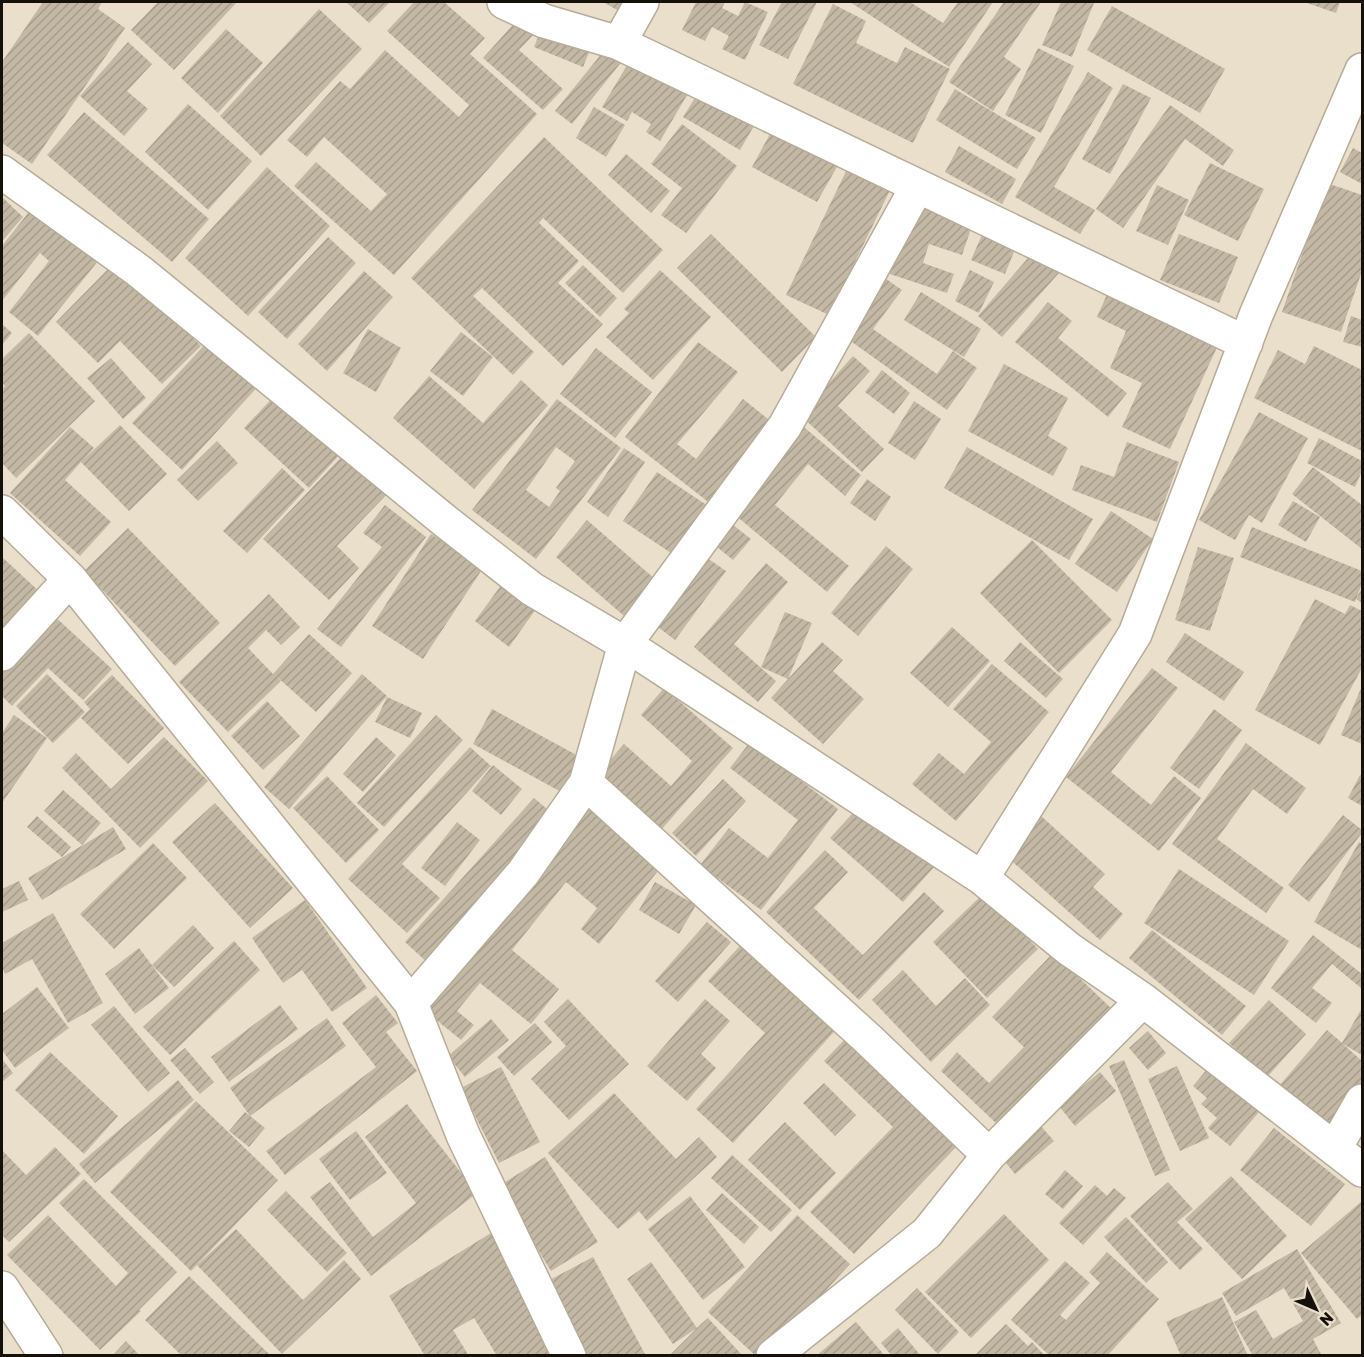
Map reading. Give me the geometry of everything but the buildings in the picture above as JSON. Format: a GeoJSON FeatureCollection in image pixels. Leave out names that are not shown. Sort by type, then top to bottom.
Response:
{"type":"FeatureCollection","features":[{"type":"Feature","properties":{"kind":"street"},"geometry":{"type":"LineString","coordinates":[[504,2],[543,21],[619,44],[1246,343]]}},
{"type":"Feature","properties":{"kind":"street"},"geometry":{"type":"LineString","coordinates":[[619,44],[642,2]]}},
{"type":"Feature","properties":{"kind":"street"},"geometry":{"type":"LineString","coordinates":[[982,878],[1135,634],[1256,315],[1362,70]]}},
{"type":"Feature","properties":{"kind":"street"},"geometry":{"type":"LineString","coordinates":[[2,172],[139,271],[436,514],[532,589],[625,644],[982,878],[1069,949],[1143,1000],[1362,1170]]}},
{"type":"Feature","properties":{"kind":"street"},"geometry":{"type":"LineString","coordinates":[[411,1003],[523,873],[586,783],[625,644],[785,426],[917,187]]}},
{"type":"Feature","properties":{"kind":"street"},"geometry":{"type":"LineString","coordinates":[[2,513],[70,579],[411,1003],[463,1135],[569,1356]]}},
{"type":"Feature","properties":{"kind":"street"},"geometry":{"type":"LineString","coordinates":[[2,654],[70,579]]}},
{"type":"Feature","properties":{"kind":"street"},"geometry":{"type":"LineString","coordinates":[[586,783],[868,1039],[989,1155]]}},
{"type":"Feature","properties":{"kind":"street"},"geometry":{"type":"LineString","coordinates":[[773,1356],[927,1233],[989,1155],[1143,1000]]}},
{"type":"Feature","properties":{"kind":"street"},"geometry":{"type":"LineString","coordinates":[[1335,1148],[1362,1101]]}},
{"type":"Feature","properties":{"kind":"street"},"geometry":{"type":"LineString","coordinates":[[2,1288],[46,1356]]}}]}
